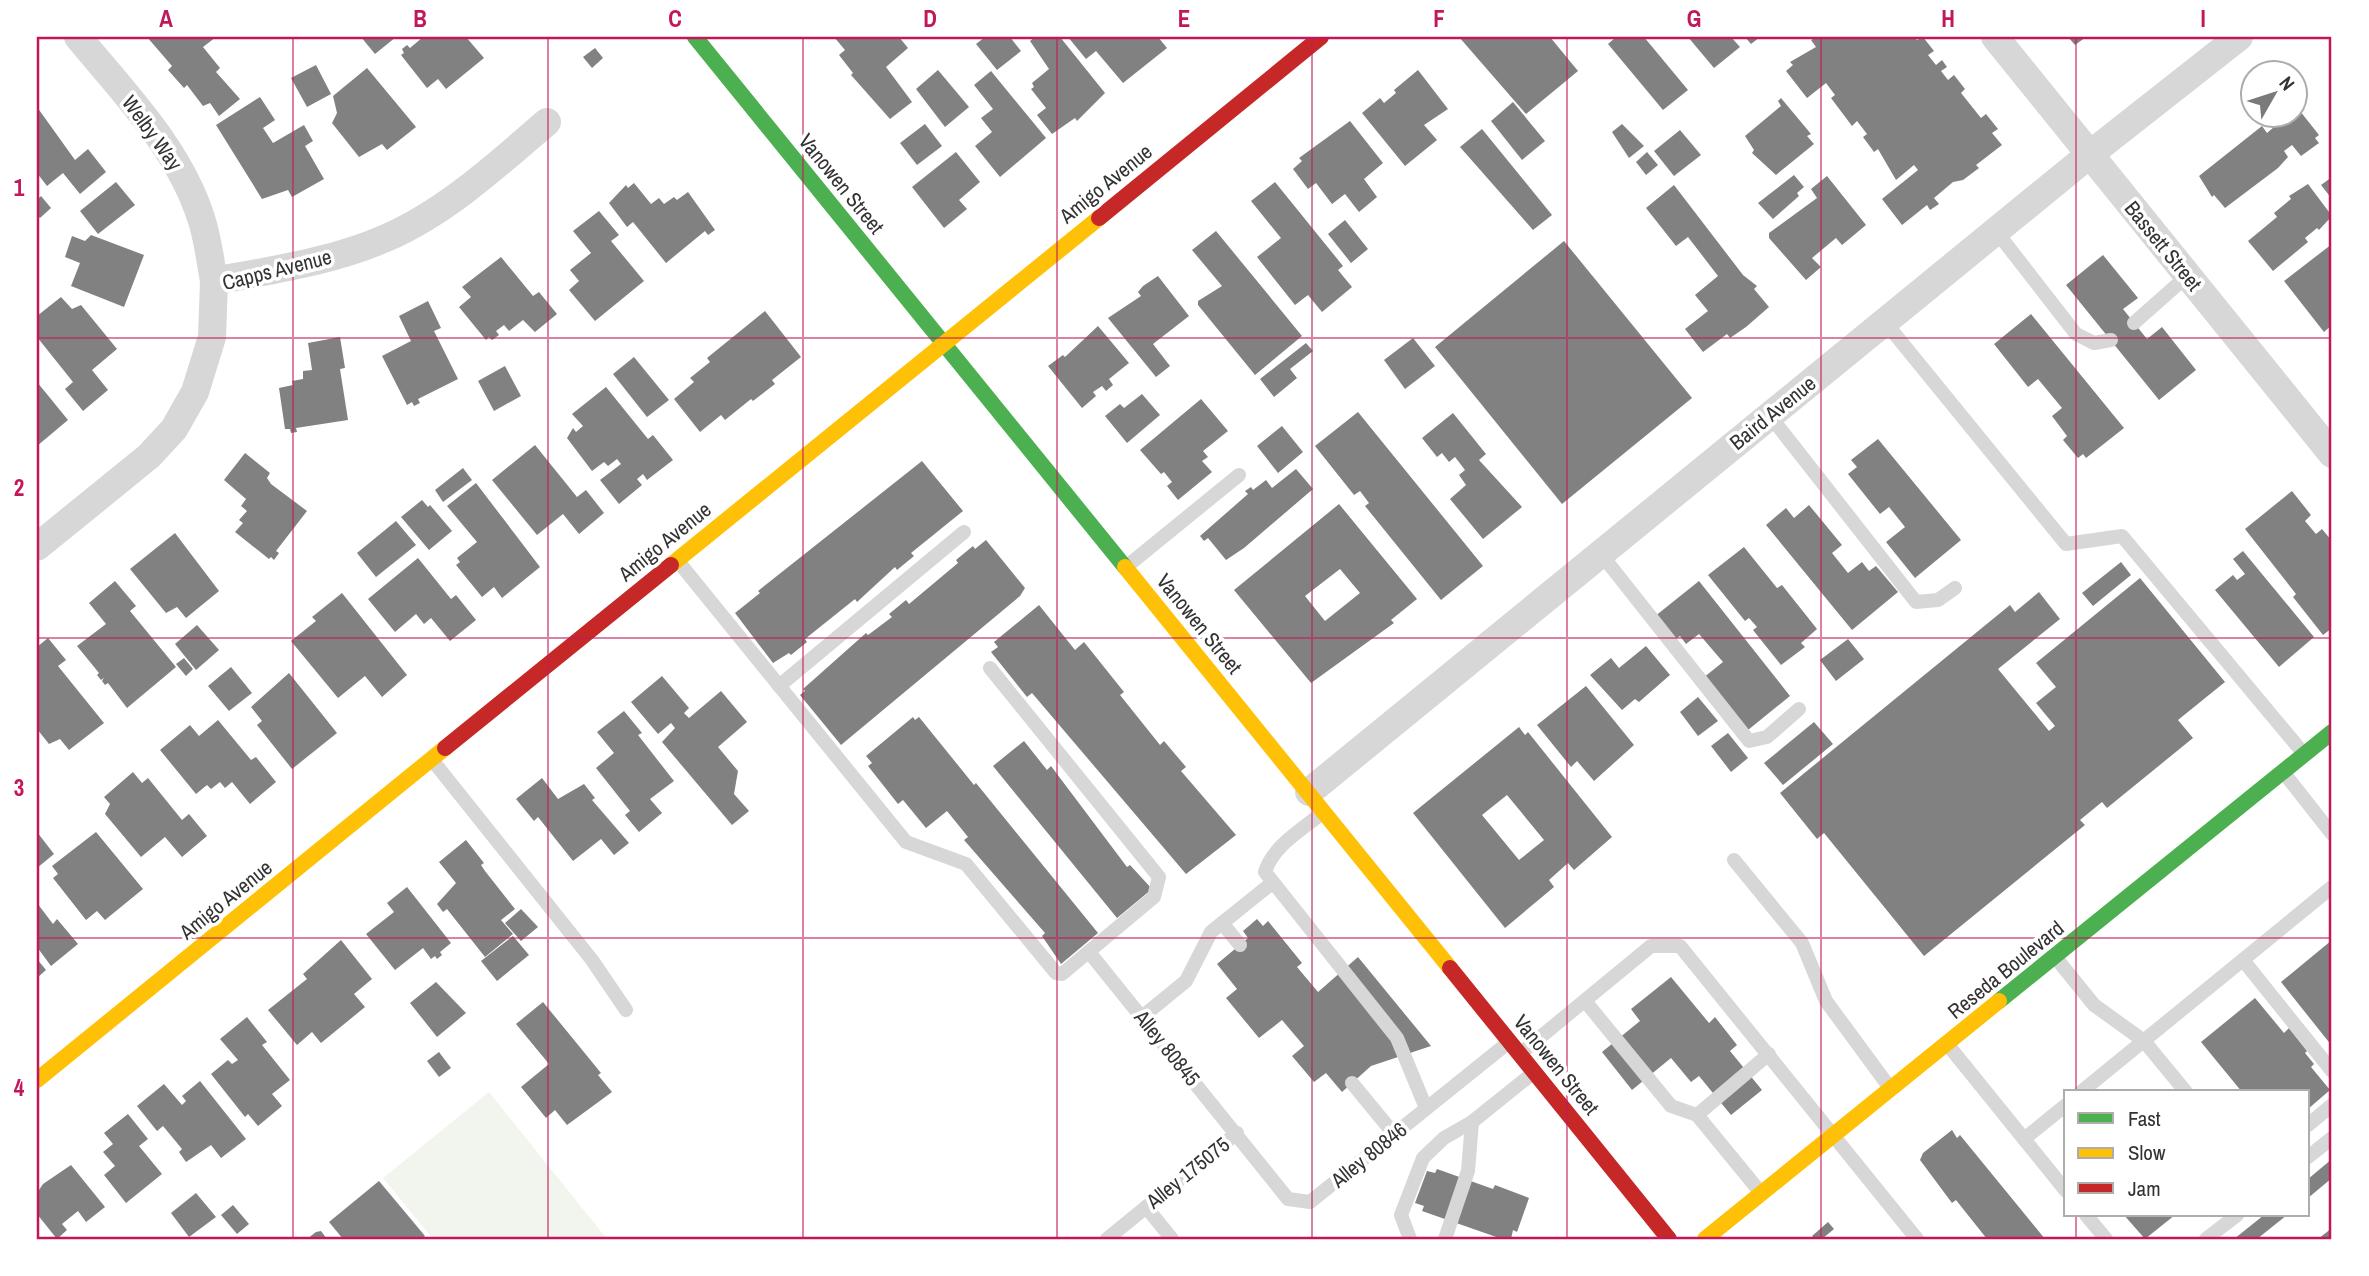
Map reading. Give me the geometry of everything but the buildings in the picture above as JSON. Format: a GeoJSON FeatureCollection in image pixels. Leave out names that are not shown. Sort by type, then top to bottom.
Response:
{"type":"FeatureCollection","features":[{"type":"Feature","properties":{"kind":"main road","name":"Vanowen Street"},"geometry":{"type":"LineString","coordinates":[[695,37],[1669,1239]]}},
{"type":"Feature","properties":{"kind":"main road","name":"Amigo Avenue"},"geometry":{"type":"LineString","coordinates":[[37,1080],[1321,37]]}},
{"type":"Feature","properties":{"kind":"main road","name":"Reseda Boulevard"},"geometry":{"type":"LineString","coordinates":[[1705,1239],[2056,958],[2332,732]]}},
{"type":"Feature","properties":{"kind":"street","name":"Welby Way"},"geometry":{"type":"LineString","coordinates":[[78,37],[155,131],[181,170],[201,218],[214,281]]}},
{"type":"Feature","properties":{"kind":"street","name":"Bassett Street"},"geometry":{"type":"LineString","coordinates":[[1995,37],[2332,454]]}},
{"type":"Feature","properties":{"kind":"street","name":"Baird Avenue"},"geometry":{"type":"LineString","coordinates":[[1317,802],[1601,554],[1996,231],[2239,37]]}},
{"type":"Feature","properties":{"kind":"street","name":"Capps Avenue"},"geometry":{"type":"LineString","coordinates":[[37,547],[149,456],[174,429],[195,391],[212,337],[214,281],[322,261],[388,238],[451,200],[547,122]]}},
{"type":"Feature","properties":{"kind":"lane"},"geometry":{"type":"LineString","coordinates":[[1996,231],[2076,334],[2094,343],[2111,340]]}},
{"type":"Feature","properties":{"kind":"lane"},"geometry":{"type":"LineString","coordinates":[[2134,323],[2187,276]]}},
{"type":"Feature","properties":{"kind":"lane"},"geometry":{"type":"LineString","coordinates":[[1885,322],[2066,544],[2122,536],[2304,755]]}},
{"type":"Feature","properties":{"kind":"lane"},"geometry":{"type":"LineString","coordinates":[[1770,416],[1916,602],[1938,600],[1955,588]]}},
{"type":"Feature","properties":{"kind":"lane"},"geometry":{"type":"LineString","coordinates":[[1126,567],[1239,475]]}},
{"type":"Feature","properties":{"kind":"lane"},"geometry":{"type":"LineString","coordinates":[[779,686],[964,532]]}},
{"type":"Feature","properties":{"kind":"lane"},"geometry":{"type":"LineString","coordinates":[[1601,554],[1749,741],[1767,737],[1799,709]]}},
{"type":"Feature","properties":{"kind":"lane"},"geometry":{"type":"LineString","coordinates":[[676,559],[906,842],[966,864],[1056,973],[1062,974],[1093,957],[1154,897],[1159,877],[990,668]]}},
{"type":"Feature","properties":{"kind":"lane"},"geometry":{"type":"LineString","coordinates":[[433,760],[592,960],[626,1010]]}},
{"type":"Feature","properties":{"kind":"lane"},"geometry":{"type":"LineString","coordinates":[[2283,772],[2332,834]]}},
{"type":"Feature","properties":{"kind":"lane"},"geometry":{"type":"LineString","coordinates":[[1317,802],[1269,860],[1265,872],[1397,1038],[1426,1108]]}},
{"type":"Feature","properties":{"kind":"lane"},"geometry":{"type":"LineString","coordinates":[[1734,860],[1802,943],[1826,1001],[1891,1089]]}},
{"type":"Feature","properties":{"kind":"lane"},"geometry":{"type":"LineString","coordinates":[[1142,1017],[1186,981],[1211,932],[1272,883]]}},
{"type":"Feature","properties":{"kind":"lane"},"geometry":{"type":"LineString","coordinates":[[2083,1090],[2332,887]]}},
{"type":"Feature","properties":{"kind":"lane"},"geometry":{"type":"LineString","coordinates":[[1222,923],[1240,945]]}},
{"type":"Feature","properties":{"kind":"lane","name":"Alley 80846"},"geometry":{"type":"LineString","coordinates":[[1237,1133],[1288,1199],[1310,1202],[1426,1108],[1585,1001],[1651,946],[1680,946],[1769,1054]]}},
{"type":"Feature","properties":{"kind":"lane","name":"Alley 80845"},"geometry":{"type":"LineString","coordinates":[[1093,957],[1237,1133]]}},
{"type":"Feature","properties":{"kind":"lane"},"geometry":{"type":"LineString","coordinates":[[2056,958],[2094,1005],[2144,1041],[2184,1090]]}},
{"type":"Feature","properties":{"kind":"lane"},"geometry":{"type":"LineString","coordinates":[[2243,960],[2332,1071]]}},
{"type":"Feature","properties":{"kind":"lane"},"geometry":{"type":"LineString","coordinates":[[1585,1001],[1671,1105],[1697,1115],[1762,1194]]}},
{"type":"Feature","properties":{"kind":"lane"},"geometry":{"type":"LineString","coordinates":[[1947,1044],[2064,1189]]}},
{"type":"Feature","properties":{"kind":"lane"},"geometry":{"type":"LineString","coordinates":[[1697,1115],[1769,1054],[1917,1239]]}},
{"type":"Feature","properties":{"kind":"lane"},"geometry":{"type":"LineString","coordinates":[[1410,1239],[1401,1215],[1423,1158],[1444,1138],[1472,1122],[1535,1071]]}},
{"type":"Feature","properties":{"kind":"lane"},"geometry":{"type":"LineString","coordinates":[[1352,1083],[1394,1134]]}},
{"type":"Feature","properties":{"kind":"lane"},"geometry":{"type":"LineString","coordinates":[[2310,1123],[2332,1105]]}},
{"type":"Feature","properties":{"kind":"lane"},"geometry":{"type":"LineString","coordinates":[[2024,1139],[2064,1107]]}},
{"type":"Feature","properties":{"kind":"lane"},"geometry":{"type":"LineString","coordinates":[[1445,1239],[1468,1171],[1472,1122]]}},
{"type":"Feature","properties":{"kind":"lane","name":"Alley 175075"},"geometry":{"type":"LineString","coordinates":[[1107,1239],[1237,1133]]}},
{"type":"Feature","properties":{"kind":"lane"},"geometry":{"type":"LineString","coordinates":[[2310,1155],[2332,1138]]}},
{"type":"Feature","properties":{"kind":"lane"},"geometry":{"type":"LineString","coordinates":[[1146,1207],[1172,1239]]}},
{"type":"Feature","properties":{"kind":"lane"},"geometry":{"type":"LineString","coordinates":[[2087,1216],[2106,1239]]}},
{"type":"Feature","properties":{"kind":"lane"},"geometry":{"type":"LineString","coordinates":[[2206,1239],[2235,1216]]}},
{"type":"Feature","properties":{"kind":"shaded area"},"geometry":{"type":"Polygon","coordinates":[[[489,1092],[607,1239],[433,1239],[383,1178],[489,1092]]]}},
{"type":"Feature","properties":{"kind":"traffic: fast"},"geometry":{"type":"LineString","coordinates":[[695,37],[1125,567]]}},
{"type":"Feature","properties":{"kind":"traffic: fast"},"geometry":{"type":"LineString","coordinates":[[1999,1001],[2332,732]]}},
{"type":"Feature","properties":{"kind":"traffic: slow"},"geometry":{"type":"LineString","coordinates":[[671,565],[1099,218]]}},
{"type":"Feature","properties":{"kind":"traffic: slow"},"geometry":{"type":"LineString","coordinates":[[1125,567],[1450,968]]}},
{"type":"Feature","properties":{"kind":"traffic: slow"},"geometry":{"type":"LineString","coordinates":[[37,1080],[445,748]]}},
{"type":"Feature","properties":{"kind":"traffic: slow"},"geometry":{"type":"LineString","coordinates":[[1705,1239],[1999,1001]]}},
{"type":"Feature","properties":{"kind":"traffic: jam"},"geometry":{"type":"LineString","coordinates":[[1099,218],[1321,37]]}},
{"type":"Feature","properties":{"kind":"traffic: jam"},"geometry":{"type":"LineString","coordinates":[[445,748],[671,565]]}},
{"type":"Feature","properties":{"kind":"traffic: jam"},"geometry":{"type":"LineString","coordinates":[[1450,968],[1669,1239]]}}]}
